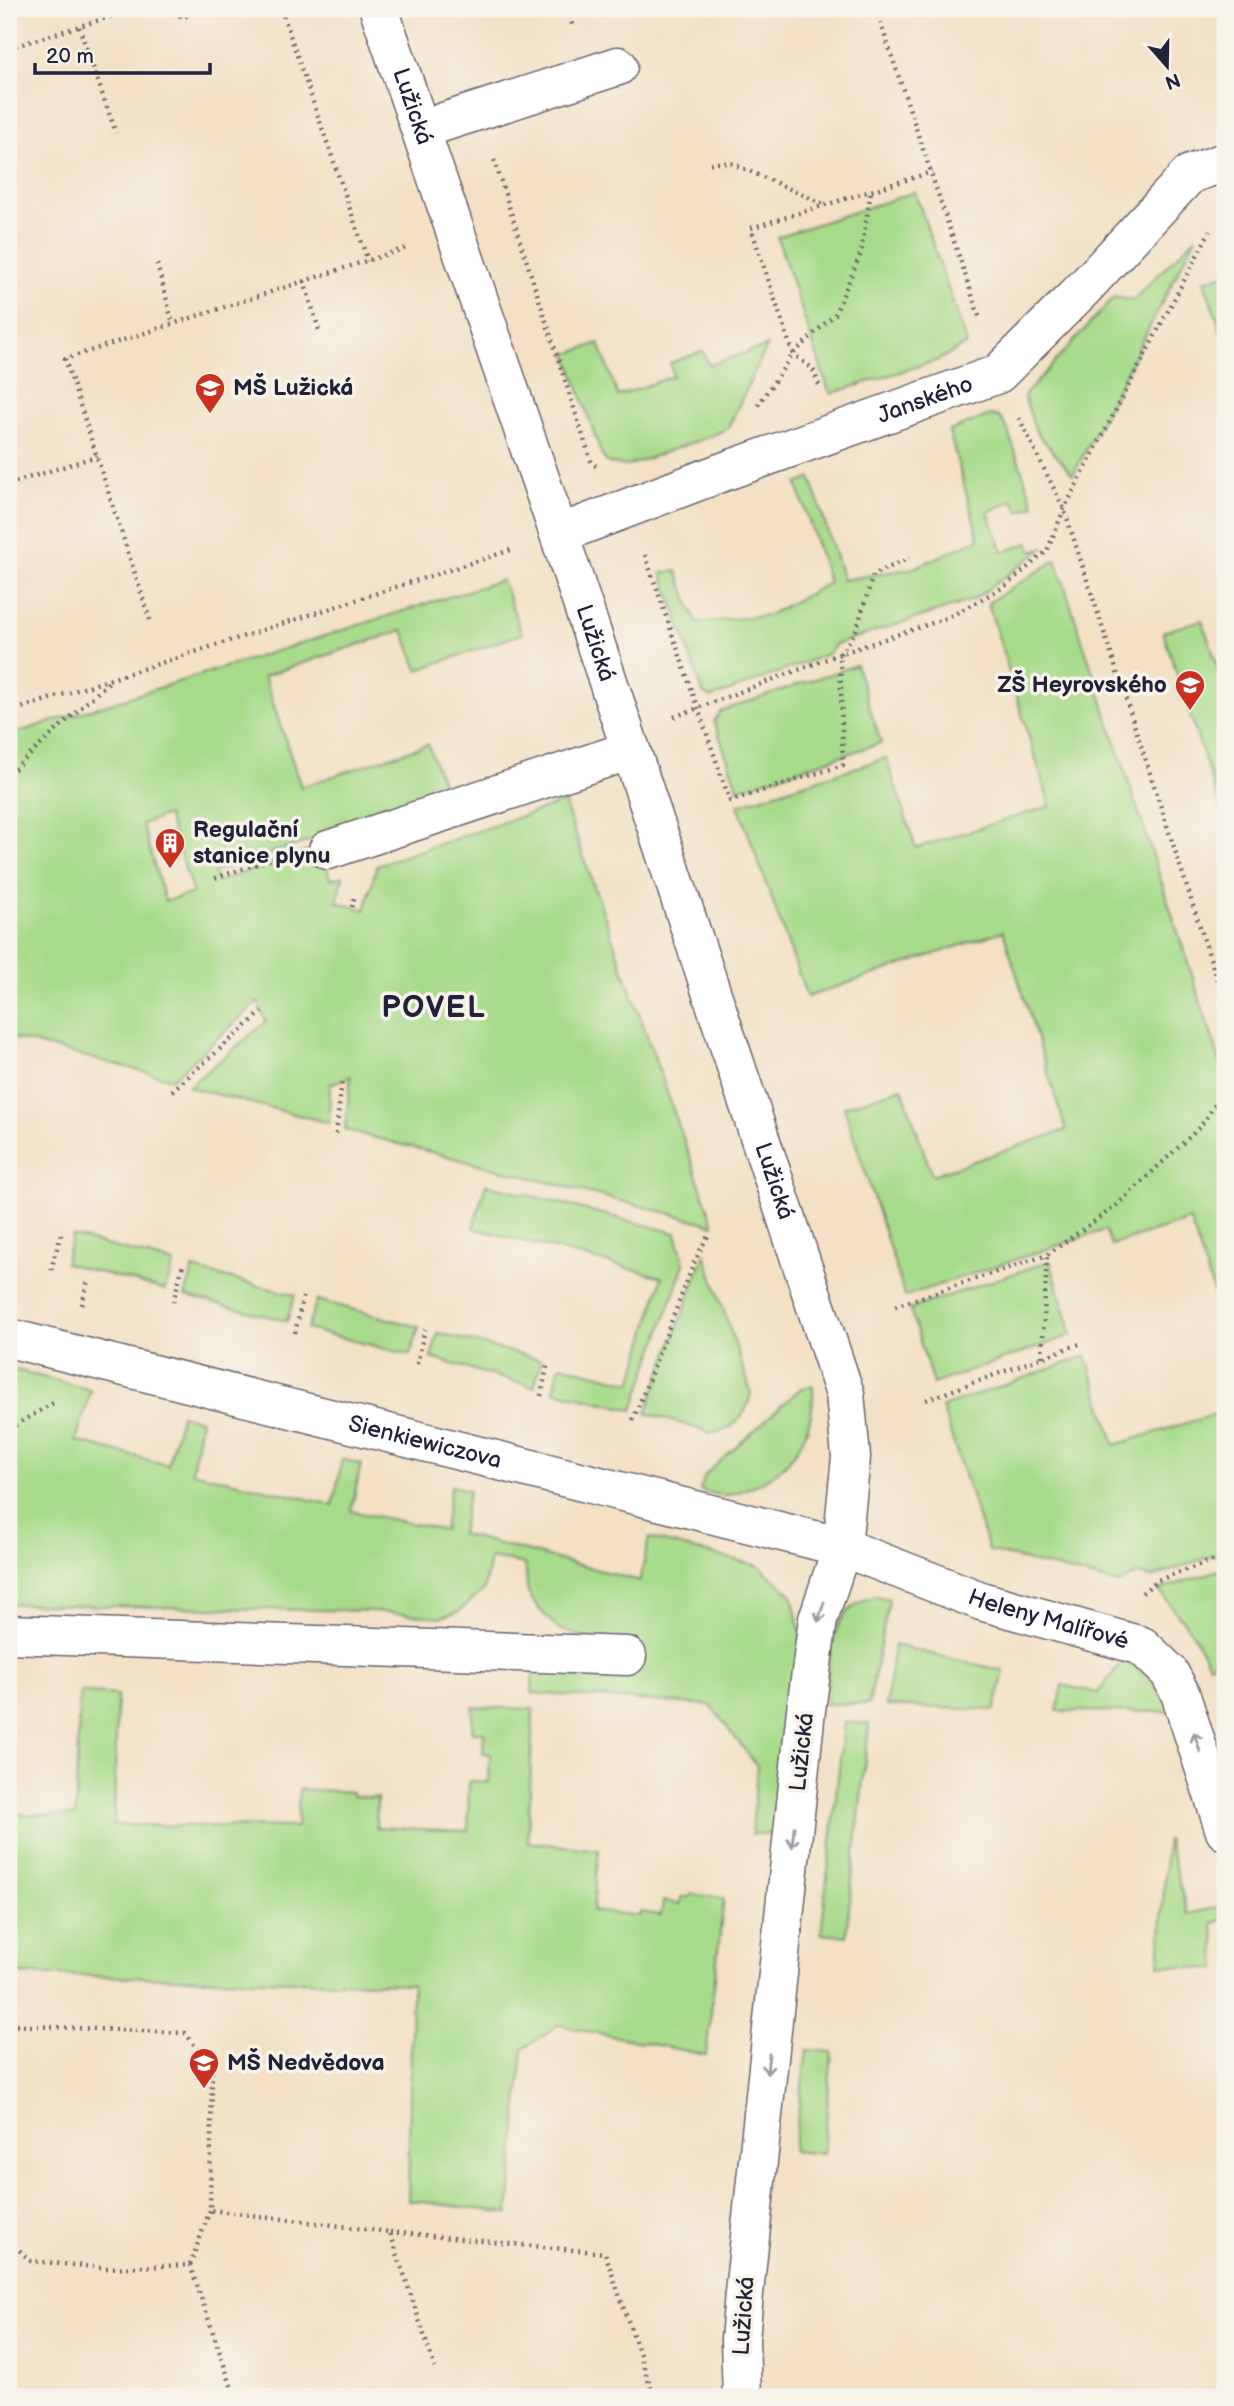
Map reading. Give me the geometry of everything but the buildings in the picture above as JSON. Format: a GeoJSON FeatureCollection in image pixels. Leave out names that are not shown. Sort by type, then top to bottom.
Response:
{"type":"FeatureCollection","features":[{"type":"Feature","properties":{"kind":"street","name":"Lužická"},"geometry":{"type":"LineString","coordinates":[[379,9],[559,534],[845,1394],[851,1457],[842,1547],[818,1619],[806,1710],[741,2328],[742,2397]]}},
{"type":"Feature","properties":{"kind":"street"},"geometry":{"type":"LineString","coordinates":[[422,129],[618,66]]}},
{"type":"Feature","properties":{"kind":"street","name":"Janského"},"geometry":{"type":"LineString","coordinates":[[559,534],[998,374],[1083,289],[1190,174],[1225,162]]}},
{"type":"Feature","properties":{"kind":"street"},"geometry":{"type":"LineString","coordinates":[[328,850],[631,750]]}},
{"type":"Feature","properties":{"kind":"street","name":"Sienkiewiczova"},"geometry":{"type":"LineString","coordinates":[[9,1338],[842,1547]]}},
{"type":"Feature","properties":{"kind":"street","name":"Heleny Malířové"},"geometry":{"type":"LineString","coordinates":[[842,1547],[981,1601],[1142,1646],[1169,1672],[1180,1693],[1225,1830]]}},
{"type":"Feature","properties":{"kind":"street"},"geometry":{"type":"LineString","coordinates":[[9,1634],[627,1656]]}},
{"type":"Feature","properties":{"kind":"path"},"geometry":{"type":"LineString","coordinates":[[9,48],[135,9]]}},
{"type":"Feature","properties":{"kind":"path"},"geometry":{"type":"LineString","coordinates":[[178,9],[181,18],[204,9]]}},
{"type":"Feature","properties":{"kind":"path"},"geometry":{"type":"LineString","coordinates":[[281,9],[368,261]]}},
{"type":"Feature","properties":{"kind":"path"},"geometry":{"type":"LineString","coordinates":[[876,9],[984,331]]}},
{"type":"Feature","properties":{"kind":"path"},"geometry":{"type":"LineString","coordinates":[[79,27],[116,133]]}},
{"type":"Feature","properties":{"kind":"path"},"geometry":{"type":"LineString","coordinates":[[1222,76],[1225,86]]}},
{"type":"Feature","properties":{"kind":"path"},"geometry":{"type":"LineString","coordinates":[[460,118],[489,143],[592,464],[601,469]]}},
{"type":"Feature","properties":{"kind":"path"},"geometry":{"type":"LineString","coordinates":[[710,163],[731,163],[827,205]]}},
{"type":"Feature","properties":{"kind":"path"},"geometry":{"type":"LineString","coordinates":[[823,396],[813,369],[793,354],[751,228],[932,172]]}},
{"type":"Feature","properties":{"kind":"path"},"geometry":{"type":"LineString","coordinates":[[756,408],[793,354],[835,314],[861,253],[871,191]]}},
{"type":"Feature","properties":{"kind":"path"},"geometry":{"type":"LineString","coordinates":[[700,709],[840,653],[947,618],[1004,587],[1048,551],[1064,509],[1212,227]]}},
{"type":"Feature","properties":{"kind":"path"},"geometry":{"type":"LineString","coordinates":[[150,620],[65,359],[406,248]]}},
{"type":"Feature","properties":{"kind":"path"},"geometry":{"type":"LineString","coordinates":[[157,264],[173,324]]}},
{"type":"Feature","properties":{"kind":"path"},"geometry":{"type":"LineString","coordinates":[[304,281],[319,330]]}},
{"type":"Feature","properties":{"kind":"path"},"geometry":{"type":"LineString","coordinates":[[998,374],[1064,509],[1225,1004]]}},
{"type":"Feature","properties":{"kind":"path"},"geometry":{"type":"LineString","coordinates":[[9,484],[97,456]]}},
{"type":"Feature","properties":{"kind":"path"},"geometry":{"type":"LineString","coordinates":[[628,507],[730,801],[843,765],[840,653],[856,631],[873,575],[909,558]]}},
{"type":"Feature","properties":{"kind":"path"},"geometry":{"type":"LineString","coordinates":[[9,712],[559,534]]}},
{"type":"Feature","properties":{"kind":"path"},"geometry":{"type":"LineString","coordinates":[[9,774],[114,677]]}},
{"type":"Feature","properties":{"kind":"path"},"geometry":{"type":"LineString","coordinates":[[215,878],[321,842],[328,850]]}},
{"type":"Feature","properties":{"kind":"path"},"geometry":{"type":"LineString","coordinates":[[172,1091],[262,1012]]}},
{"type":"Feature","properties":{"kind":"path"},"geometry":{"type":"LineString","coordinates":[[336,1134],[342,1079]]}},
{"type":"Feature","properties":{"kind":"path"},"geometry":{"type":"LineString","coordinates":[[895,1306],[1047,1255],[1117,1205],[1200,1127],[1225,1090]]}},
{"type":"Feature","properties":{"kind":"path"},"geometry":{"type":"LineString","coordinates":[[51,1270],[61,1234]]}},
{"type":"Feature","properties":{"kind":"path"},"geometry":{"type":"LineString","coordinates":[[633,1420],[696,1258],[708,1236]]}},
{"type":"Feature","properties":{"kind":"path"},"geometry":{"type":"LineString","coordinates":[[1042,1357],[1047,1255]]}},
{"type":"Feature","properties":{"kind":"path"},"geometry":{"type":"LineString","coordinates":[[173,1302],[183,1265]]}},
{"type":"Feature","properties":{"kind":"path"},"geometry":{"type":"LineString","coordinates":[[295,1333],[303,1297]]}},
{"type":"Feature","properties":{"kind":"path"},"geometry":{"type":"LineString","coordinates":[[417,1364],[425,1329]]}},
{"type":"Feature","properties":{"kind":"path"},"geometry":{"type":"LineString","coordinates":[[926,1400],[1082,1343]]}},
{"type":"Feature","properties":{"kind":"path"},"geometry":{"type":"LineString","coordinates":[[541,1396],[548,1362]]}},
{"type":"Feature","properties":{"kind":"path"},"geometry":{"type":"LineString","coordinates":[[9,1429],[54,1402],[57,1392]]}},
{"type":"Feature","properties":{"kind":"path"},"geometry":{"type":"LineString","coordinates":[[1138,1596],[1158,1580],[1225,1556]]}},
{"type":"Feature","properties":{"kind":"path"},"geometry":{"type":"LineString","coordinates":[[9,2025],[185,2033],[212,2067],[210,2210],[190,2264],[235,2397]]}},
{"type":"Feature","properties":{"kind":"path"},"geometry":{"type":"LineString","coordinates":[[210,2210],[390,2232],[605,2253],[654,2397]]}},
{"type":"Feature","properties":{"kind":"path"},"geometry":{"type":"LineString","coordinates":[[390,2232],[435,2368]]}},
{"type":"Feature","properties":{"kind":"path"},"geometry":{"type":"LineString","coordinates":[[9,2241],[31,2260],[105,2268],[190,2264]]}},
{"type":"Feature","properties":{"kind":"green space"},"geometry":{"type":"Polygon","coordinates":[[[915,192],[967,344],[938,360],[830,394],[777,237],[915,192]]]}},
{"type":"Feature","properties":{"kind":"green space"},"geometry":{"type":"Polygon","coordinates":[[[1196,237],[1073,475],[1036,432],[1024,396],[1114,297],[1133,300],[1196,237]]]}},
{"type":"Feature","properties":{"kind":"green space"},"geometry":{"type":"Polygon","coordinates":[[[1225,274],[1225,343],[1204,281],[1225,274]]]}},
{"type":"Feature","properties":{"kind":"green space"},"geometry":{"type":"Polygon","coordinates":[[[599,343],[618,396],[673,376],[670,363],[703,351],[709,365],[767,346],[728,428],[627,466],[608,463],[602,456],[567,354],[599,343]]]}},
{"type":"Feature","properties":{"kind":"green space"},"geometry":{"type":"Polygon","coordinates":[[[990,415],[999,417],[1007,428],[1034,505],[1020,512],[1013,500],[988,512],[1003,552],[1029,543],[1031,551],[1045,547],[973,600],[836,644],[828,654],[711,698],[703,693],[662,573],[677,571],[697,623],[769,615],[829,583],[797,484],[811,478],[843,580],[914,568],[979,539],[949,431],[990,415]]]}},
{"type":"Feature","properties":{"kind":"green space"},"geometry":{"type":"Polygon","coordinates":[[[1056,560],[1225,1076],[1225,1327],[1190,1220],[1111,1245],[1105,1230],[905,1296],[844,1107],[902,1088],[932,1175],[1066,1130],[1003,931],[807,997],[738,805],[886,758],[916,848],[1050,806],[988,603],[1056,560]]]}},
{"type":"Feature","properties":{"kind":"green space"},"geometry":{"type":"Polygon","coordinates":[[[502,580],[522,634],[418,670],[403,630],[264,676],[301,787],[428,744],[447,796],[214,872],[217,882],[322,846],[330,879],[343,876],[337,902],[365,910],[377,865],[564,802],[714,1225],[345,1130],[351,1076],[330,1084],[329,1123],[188,1087],[266,1022],[258,1002],[172,1079],[9,1037],[9,735],[502,580]],[[167,815],[142,824],[165,901],[193,893],[167,815]]]}},
{"type":"Feature","properties":{"kind":"green space"},"geometry":{"type":"Polygon","coordinates":[[[1202,620],[1225,689],[1225,822],[1163,632],[1202,620]]]}},
{"type":"Feature","properties":{"kind":"green space"},"geometry":{"type":"Polygon","coordinates":[[[856,665],[881,743],[738,789],[714,721],[721,711],[856,665]]]}},
{"type":"Feature","properties":{"kind":"green space"},"geometry":{"type":"Polygon","coordinates":[[[486,1184],[676,1233],[684,1264],[633,1410],[554,1391],[560,1365],[632,1383],[662,1277],[473,1228],[486,1184]]]}},
{"type":"Feature","properties":{"kind":"green space"},"geometry":{"type":"Polygon","coordinates":[[[72,1236],[174,1263],[165,1290],[65,1263],[72,1236]]]}},
{"type":"Feature","properties":{"kind":"green space"},"geometry":{"type":"Polygon","coordinates":[[[705,1254],[751,1392],[747,1407],[739,1420],[727,1429],[712,1433],[646,1413],[705,1254]]]}},
{"type":"Feature","properties":{"kind":"green space"},"geometry":{"type":"Polygon","coordinates":[[[1050,1261],[1072,1335],[933,1384],[910,1309],[1050,1261]]]}},
{"type":"Feature","properties":{"kind":"green space"},"geometry":{"type":"Polygon","coordinates":[[[193,1269],[295,1295],[287,1321],[185,1296],[193,1269]]]}},
{"type":"Feature","properties":{"kind":"green space"},"geometry":{"type":"Polygon","coordinates":[[[317,1300],[419,1327],[410,1355],[307,1329],[317,1300]]]}},
{"type":"Feature","properties":{"kind":"green space"},"geometry":{"type":"Polygon","coordinates":[[[438,1333],[542,1360],[534,1387],[431,1358],[438,1333]]]}},
{"type":"Feature","properties":{"kind":"green space"},"geometry":{"type":"Polygon","coordinates":[[[1086,1356],[1115,1445],[1225,1411],[1225,1551],[1151,1578],[1137,1574],[1119,1584],[989,1551],[942,1407],[1086,1356]]]}},
{"type":"Feature","properties":{"kind":"green space"},"geometry":{"type":"Polygon","coordinates":[[[12,1369],[91,1390],[76,1441],[168,1465],[181,1415],[201,1420],[192,1472],[333,1505],[342,1459],[361,1464],[351,1511],[444,1530],[451,1486],[469,1490],[461,1534],[640,1581],[649,1538],[759,1566],[792,1595],[801,1636],[777,1834],[752,1834],[757,1766],[710,1705],[532,1693],[533,1667],[636,1639],[588,1639],[559,1629],[538,1608],[528,1593],[525,1564],[490,1558],[484,1590],[458,1612],[441,1617],[370,1611],[9,1604],[9,1378],[12,1369]]]}},
{"type":"Feature","properties":{"kind":"green space"},"geometry":{"type":"Polygon","coordinates":[[[813,1386],[813,1403],[805,1434],[798,1448],[777,1472],[764,1481],[730,1495],[700,1490],[705,1475],[801,1388],[813,1386]]]}},
{"type":"Feature","properties":{"kind":"green space"},"geometry":{"type":"Polygon","coordinates":[[[1225,1568],[1225,1657],[1209,1665],[1193,1634],[1159,1590],[1225,1568]]]}},
{"type":"Feature","properties":{"kind":"green space"},"geometry":{"type":"Polygon","coordinates":[[[877,1596],[889,1599],[869,1704],[826,1704],[830,1654],[839,1624],[860,1602],[877,1596]]]}},
{"type":"Feature","properties":{"kind":"green space"},"geometry":{"type":"Polygon","coordinates":[[[894,1645],[1004,1671],[995,1710],[886,1706],[894,1645]]]}},
{"type":"Feature","properties":{"kind":"green space"},"geometry":{"type":"Polygon","coordinates":[[[1123,1660],[1151,1682],[1171,1712],[1057,1711],[1062,1685],[1098,1693],[1123,1660]]]}},
{"type":"Feature","properties":{"kind":"green space"},"geometry":{"type":"Polygon","coordinates":[[[80,1692],[117,1695],[114,1825],[297,1827],[299,1789],[352,1792],[353,1796],[377,1798],[376,1827],[468,1831],[469,1781],[489,1782],[490,1754],[483,1753],[484,1732],[472,1732],[473,1707],[533,1709],[528,1842],[599,1850],[593,1911],[640,1916],[640,1912],[661,1915],[663,1901],[680,1904],[681,1897],[690,1897],[691,1894],[724,1898],[706,2055],[558,2025],[523,2049],[509,2213],[408,2200],[412,1984],[9,1974],[9,1814],[75,1816],[80,1692]]]}},
{"type":"Feature","properties":{"kind":"green space"},"geometry":{"type":"Polygon","coordinates":[[[844,1722],[869,1724],[846,1936],[821,1934],[844,1722]]]}},
{"type":"Feature","properties":{"kind":"green space"},"geometry":{"type":"Polygon","coordinates":[[[1167,1839],[1188,1914],[1225,1906],[1225,1919],[1213,1923],[1217,1969],[1159,1965],[1167,1839]]]}},
{"type":"Feature","properties":{"kind":"green space"},"geometry":{"type":"Polygon","coordinates":[[[807,2050],[832,2052],[823,2154],[793,2151],[807,2050]]]}},
{"type":"Feature","properties":{"kind":"place","name":"MŠ Lužická"},"geometry":{"type":"Point","coordinates":[210,415]}},
{"type":"Feature","properties":{"kind":"place","name":"ZŠ Heyrovského"},"geometry":{"type":"Point","coordinates":[1190,712]}},
{"type":"Feature","properties":{"kind":"place","name":"Regulační stanice plynu"},"geometry":{"type":"Point","coordinates":[170,870]}},
{"type":"Feature","properties":{"kind":"place","name":"MŠ Nedvědova"},"geometry":{"type":"Point","coordinates":[204,2090]}},
{"type":"Feature","properties":{"kind":"district","name":"POVEL"},"geometry":{"type":"Point","coordinates":[434,1008]}}]}
